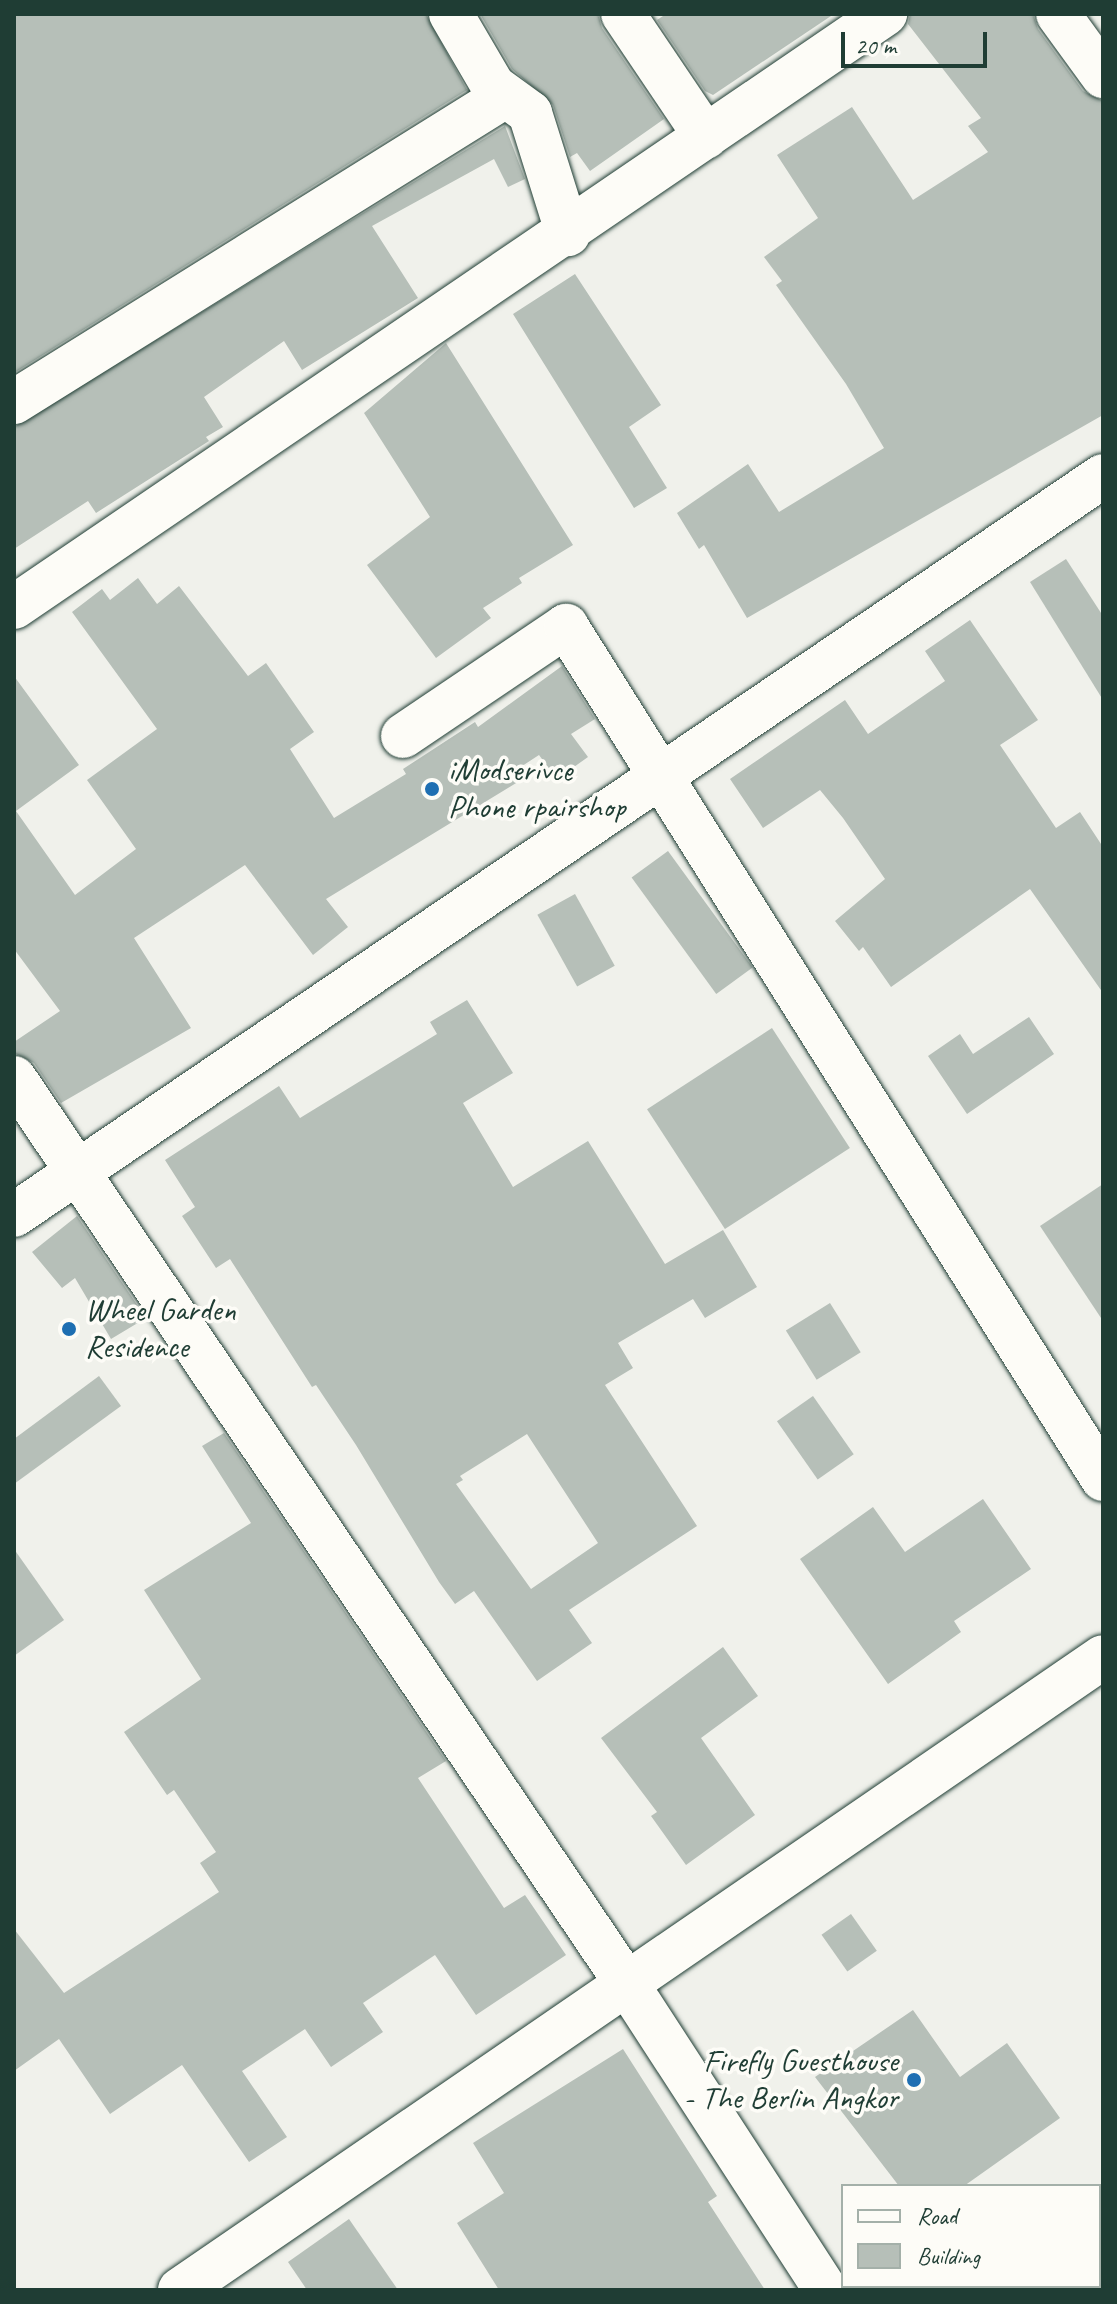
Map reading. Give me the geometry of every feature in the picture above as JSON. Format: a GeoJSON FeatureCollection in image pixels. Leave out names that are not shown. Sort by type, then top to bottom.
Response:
{"type":"FeatureCollection","features":[{"type":"Feature","properties":{"kind":"street"},"geometry":{"type":"LineString","coordinates":[[451,14],[493,86],[530,113],[568,234]]}},
{"type":"Feature","properties":{"kind":"street"},"geometry":{"type":"LineString","coordinates":[[623,14],[706,137]]}},
{"type":"Feature","properties":{"kind":"street"},"geometry":{"type":"LineString","coordinates":[[1058,14],[1103,76]]}},
{"type":"Feature","properties":{"kind":"street"},"geometry":{"type":"LineString","coordinates":[[14,607],[568,234],[870,18]]}},
{"type":"Feature","properties":{"kind":"street"},"geometry":{"type":"LineString","coordinates":[[14,402],[505,96]]}},
{"type":"Feature","properties":{"kind":"street"},"geometry":{"type":"LineString","coordinates":[[14,1215],[659,774],[1103,476]]}},
{"type":"Feature","properties":{"kind":"street"},"geometry":{"type":"LineString","coordinates":[[403,736],[566,626],[1103,1479]]}},
{"type":"Feature","properties":{"kind":"street"},"geometry":{"type":"LineString","coordinates":[[14,1078],[79,1169],[627,1984],[826,2290]]}},
{"type":"Feature","properties":{"kind":"street"},"geometry":{"type":"LineString","coordinates":[[180,2290],[1103,1657]]}},
{"type":"Feature","properties":{"kind":"building"},"geometry":{"type":"Polygon","coordinates":[[[14,14],[426,14],[467,90],[14,373],[14,14]]]}},
{"type":"Feature","properties":{"kind":"building"},"geometry":{"type":"Polygon","coordinates":[[[480,14],[598,14],[602,28],[664,119],[590,171],[577,153],[570,157],[553,105],[512,69],[480,14]]]}},
{"type":"Feature","properties":{"kind":"building"},"geometry":{"type":"Polygon","coordinates":[[[666,14],[834,14],[713,95],[705,91],[657,20],[666,14]]]}},
{"type":"Feature","properties":{"kind":"building"},"geometry":{"type":"Polygon","coordinates":[[[910,14],[1033,14],[1038,29],[1083,91],[1103,101],[1103,415],[747,618],[704,545],[699,549],[677,513],[748,464],[779,512],[884,448],[846,384],[776,285],[782,281],[764,257],[818,218],[777,155],[852,107],[913,200],[988,152],[968,126],[981,118],[908,24],[910,14]]]}},
{"type":"Feature","properties":{"kind":"building"},"geometry":{"type":"Polygon","coordinates":[[[505,126],[525,179],[508,187],[494,159],[372,226],[418,298],[302,370],[284,341],[204,397],[223,427],[206,437],[209,441],[96,513],[88,501],[14,549],[14,427],[505,126]]]}},
{"type":"Feature","properties":{"kind":"building"},"geometry":{"type":"Polygon","coordinates":[[[575,274],[661,405],[629,427],[667,488],[634,508],[513,314],[575,274]]]}},
{"type":"Feature","properties":{"kind":"building"},"geometry":{"type":"Polygon","coordinates":[[[446,343],[573,545],[519,578],[522,583],[483,608],[491,618],[436,658],[367,565],[430,517],[364,413],[446,343]]]}},
{"type":"Feature","properties":{"kind":"building"},"geometry":{"type":"Polygon","coordinates":[[[1066,559],[1103,616],[1103,700],[1030,582],[1066,559]]]}},
{"type":"Feature","properties":{"kind":"building"},"geometry":{"type":"Polygon","coordinates":[[[138,578],[157,604],[179,586],[248,676],[266,663],[314,732],[290,749],[334,818],[406,774],[403,769],[475,722],[478,727],[562,666],[595,719],[571,734],[588,757],[557,779],[539,755],[516,770],[521,780],[326,899],[348,927],[313,955],[245,865],[134,938],[191,1028],[61,1103],[34,1063],[14,1053],[14,1042],[60,1011],[14,949],[14,676],[79,765],[16,811],[75,895],[136,849],[87,780],[157,729],[72,612],[102,589],[110,600],[138,578]]]}},
{"type":"Feature","properties":{"kind":"building"},"geometry":{"type":"Polygon","coordinates":[[[970,620],[1038,720],[1000,745],[1056,828],[1080,812],[1103,847],[1103,993],[1030,889],[891,987],[863,947],[859,951],[835,921],[885,879],[843,818],[820,790],[763,828],[730,779],[845,700],[868,734],[945,681],[925,651],[970,620]]]}},
{"type":"Feature","properties":{"kind":"building"},"geometry":{"type":"Polygon","coordinates":[[[668,851],[753,967],[716,994],[632,877],[668,851]]]}},
{"type":"Feature","properties":{"kind":"building"},"geometry":{"type":"Polygon","coordinates":[[[575,894],[615,966],[577,987],[537,915],[575,894]]]}},
{"type":"Feature","properties":{"kind":"building"},"geometry":{"type":"Polygon","coordinates":[[[467,1000],[513,1073],[463,1103],[513,1187],[588,1141],[665,1264],[723,1230],[757,1287],[705,1318],[693,1299],[618,1343],[633,1368],[605,1385],[697,1526],[569,1610],[592,1643],[537,1681],[474,1591],[455,1604],[439,1582],[356,1445],[316,1385],[312,1387],[230,1259],[216,1268],[182,1216],[195,1207],[165,1160],[279,1086],[300,1118],[437,1034],[430,1022],[467,1000]],[[527,1434],[460,1476],[463,1480],[456,1484],[531,1589],[598,1543],[527,1434]]]}},
{"type":"Feature","properties":{"kind":"building"},"geometry":{"type":"Polygon","coordinates":[[[1029,1017],[1054,1054],[967,1114],[928,1056],[960,1034],[973,1054],[1029,1017]]]}},
{"type":"Feature","properties":{"kind":"building"},"geometry":{"type":"Polygon","coordinates":[[[772,1028],[850,1148],[725,1229],[647,1109],[772,1028]]]}},
{"type":"Feature","properties":{"kind":"building"},"geometry":{"type":"Polygon","coordinates":[[[1103,1184],[1103,1321],[1040,1226],[1103,1184]]]}},
{"type":"Feature","properties":{"kind":"building"},"geometry":{"type":"Polygon","coordinates":[[[77,1216],[146,1318],[111,1339],[75,1278],[62,1288],[32,1252],[77,1216]]]}},
{"type":"Feature","properties":{"kind":"building"},"geometry":{"type":"Polygon","coordinates":[[[830,1303],[861,1352],[817,1380],[786,1331],[830,1303]]]}},
{"type":"Feature","properties":{"kind":"building"},"geometry":{"type":"Polygon","coordinates":[[[99,1376],[121,1406],[14,1484],[14,1439],[99,1376]]]}},
{"type":"Feature","properties":{"kind":"building"},"geometry":{"type":"Polygon","coordinates":[[[813,1396],[854,1454],[818,1479],[777,1421],[813,1396]]]}},
{"type":"Feature","properties":{"kind":"building"},"geometry":{"type":"Polygon","coordinates":[[[224,1433],[446,1761],[418,1778],[504,1908],[525,1895],[566,1955],[476,2015],[435,1955],[363,2003],[383,2032],[331,2067],[305,2029],[242,2071],[287,2137],[249,2162],[182,2065],[110,2114],[59,2039],[14,2071],[14,1929],[64,1993],[219,1892],[200,1863],[216,1852],[174,1790],[167,1795],[124,1732],[201,1679],[144,1590],[251,1523],[202,1446],[224,1433]]]}},
{"type":"Feature","properties":{"kind":"building"},"geometry":{"type":"Polygon","coordinates":[[[983,1499],[1031,1569],[954,1621],[961,1632],[888,1684],[800,1559],[873,1507],[905,1552],[983,1499]]]}},
{"type":"Feature","properties":{"kind":"building"},"geometry":{"type":"Polygon","coordinates":[[[14,1549],[64,1620],[14,1656],[14,1549]]]}},
{"type":"Feature","properties":{"kind":"building"},"geometry":{"type":"Polygon","coordinates":[[[723,1647],[758,1696],[701,1738],[755,1815],[686,1865],[651,1816],[657,1812],[601,1738],[723,1647]]]}},
{"type":"Feature","properties":{"kind":"building"},"geometry":{"type":"Polygon","coordinates":[[[851,1914],[877,1951],[847,1972],[822,1935],[851,1914]]]}},
{"type":"Feature","properties":{"kind":"building"},"geometry":{"type":"Polygon","coordinates":[[[913,2010],[960,2077],[1007,2043],[1060,2118],[967,2184],[897,2184],[815,2077],[913,2010]]]}},
{"type":"Feature","properties":{"kind":"building"},"geometry":{"type":"Polygon","coordinates":[[[623,2049],[717,2196],[708,2202],[765,2290],[499,2290],[457,2223],[504,2193],[473,2143],[623,2049]]]}},
{"type":"Feature","properties":{"kind":"building"},"geometry":{"type":"Polygon","coordinates":[[[349,2219],[398,2290],[307,2290],[288,2262],[349,2219]]]}},
{"type":"Feature","properties":{"kind":"place","name":"iModserivce Phone rpairshop"},"geometry":{"type":"Point","coordinates":[432,789]}},
{"type":"Feature","properties":{"kind":"place","name":"Wheel Garden Residence"},"geometry":{"type":"Point","coordinates":[69,1329]}},
{"type":"Feature","properties":{"kind":"place","name":"Firefly Guesthouse - The Berlin Angkor"},"geometry":{"type":"Point","coordinates":[914,2080]}}]}
